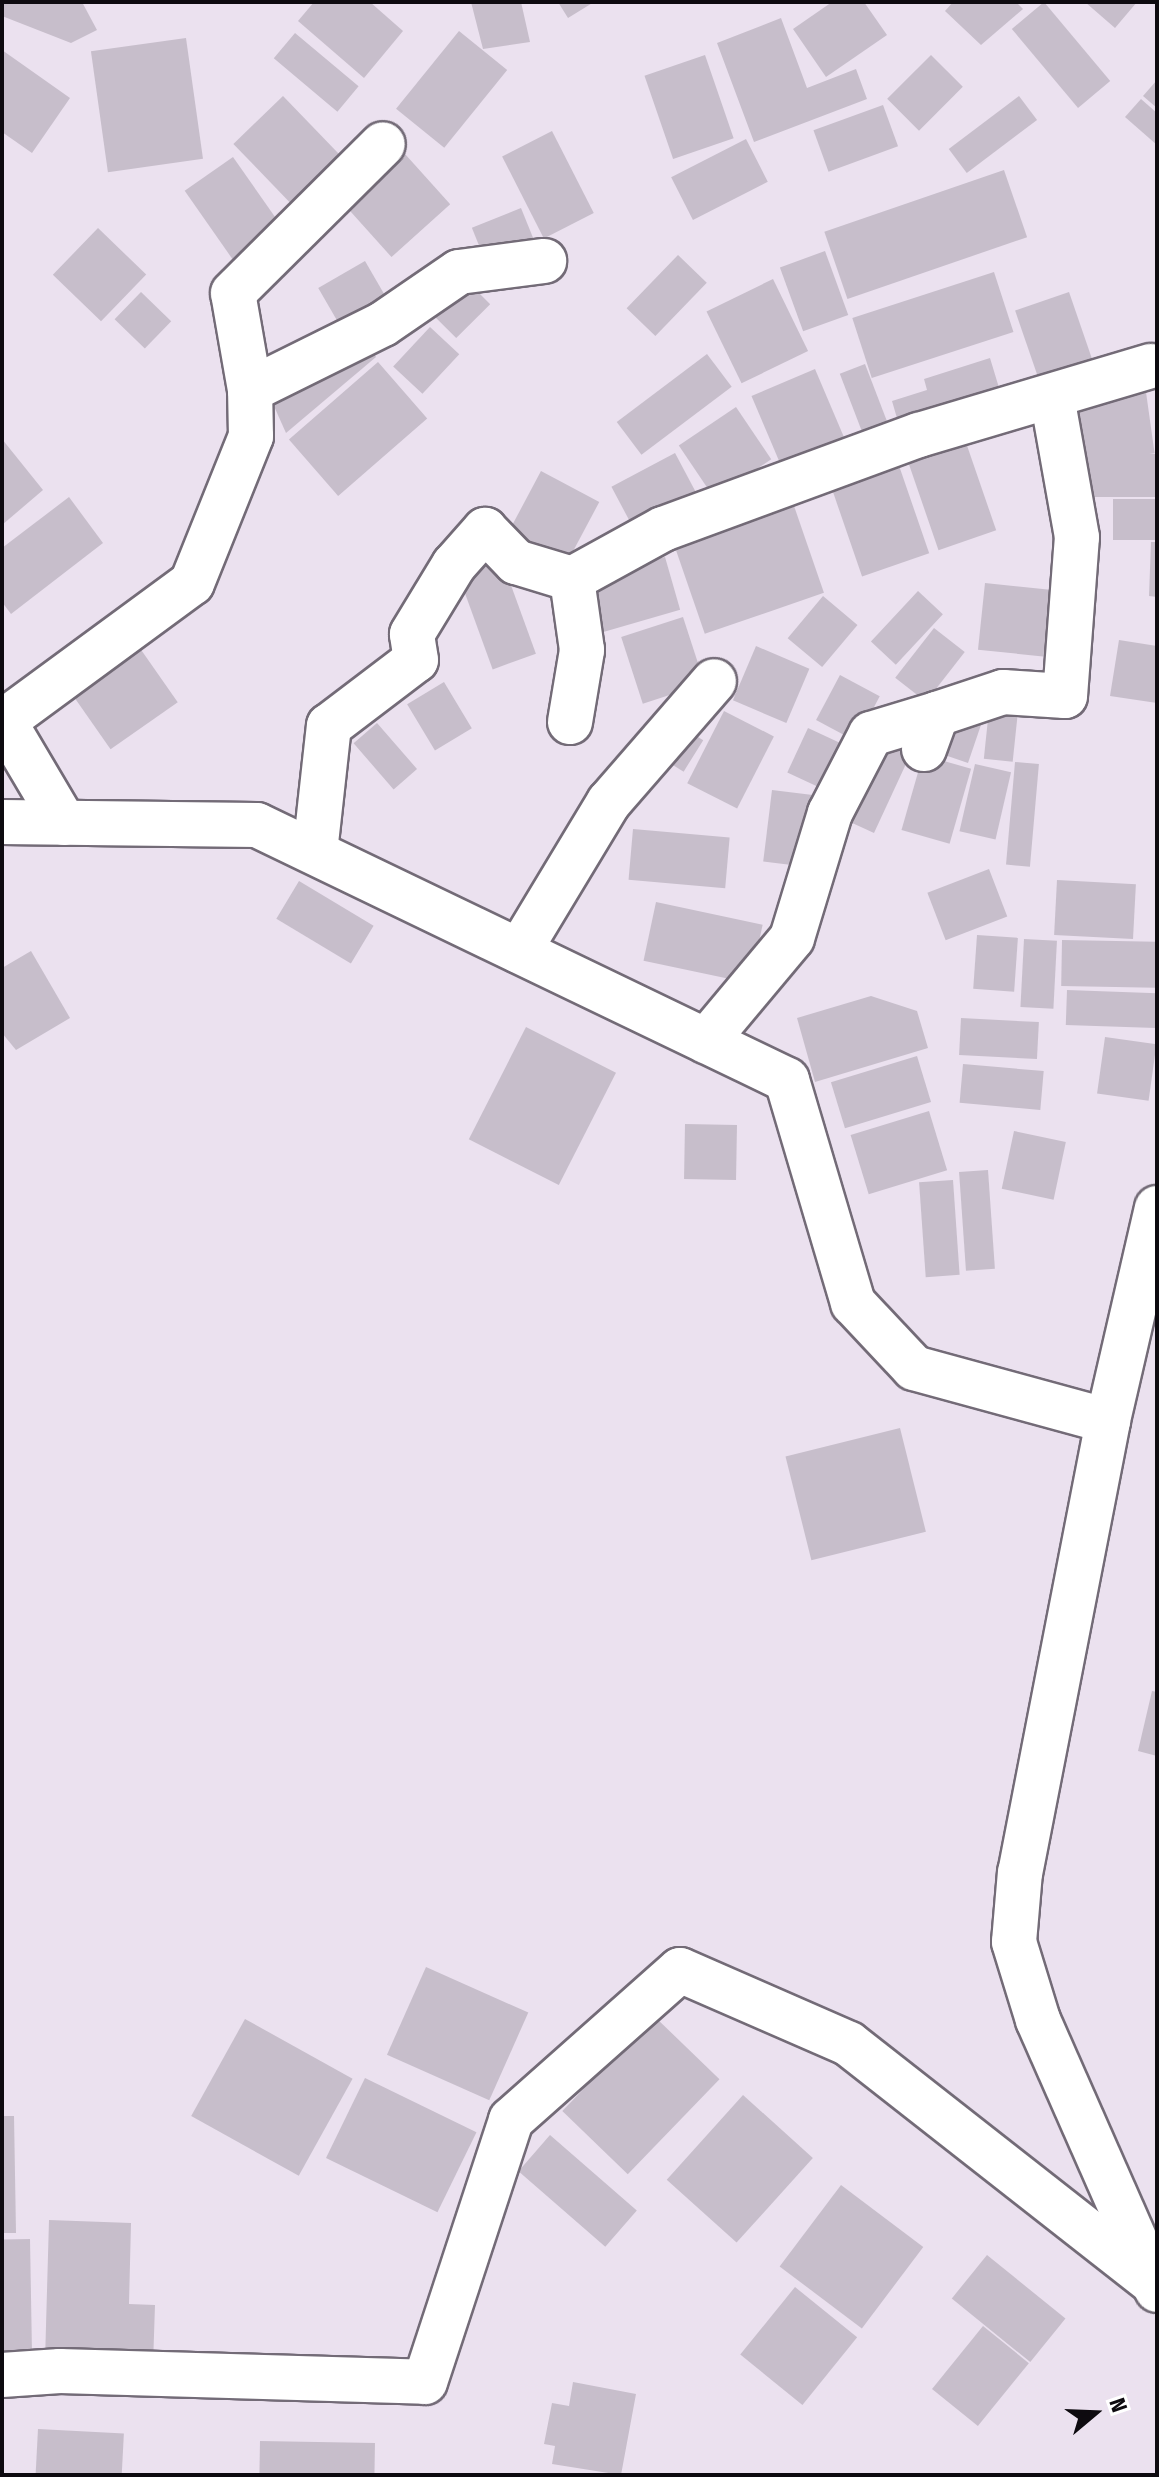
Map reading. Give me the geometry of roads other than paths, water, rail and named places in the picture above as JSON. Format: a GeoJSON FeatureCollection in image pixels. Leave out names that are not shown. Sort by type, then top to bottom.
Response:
{"type":"FeatureCollection","features":[{"type":"Feature","properties":{"kind":"street"},"geometry":{"type":"LineString","coordinates":[[64,823],[3,720],[192,583],[251,436],[250,390],[233,293],[383,144]]}},
{"type":"Feature","properties":{"kind":"street"},"geometry":{"type":"LineString","coordinates":[[250,390],[383,324],[459,272],[544,261]]}},
{"type":"Feature","properties":{"kind":"street"},"geometry":{"type":"LineString","coordinates":[[315,852],[329,726],[416,660],[412,634],[454,565],[485,530],[516,562],[572,579],[663,529],[919,435],[1052,397],[1155,360]]}},
{"type":"Feature","properties":{"kind":"street"},"geometry":{"type":"LineString","coordinates":[[706,1041],[792,938],[830,813],[871,734],[930,732],[1003,692],[1065,696],[1077,537],[1052,397]]}},
{"type":"Feature","properties":{"kind":"street"},"geometry":{"type":"LineString","coordinates":[[570,722],[582,650],[572,579]]}},
{"type":"Feature","properties":{"kind":"street"},"geometry":{"type":"LineString","coordinates":[[519,951],[609,802],[714,681]]}},
{"type":"Feature","properties":{"kind":"street"},"geometry":{"type":"LineString","coordinates":[[2,822],[257,825],[787,1080],[853,1303],[914,1368],[1108,1421]]}},
{"type":"Feature","properties":{"kind":"street"},"geometry":{"type":"LineString","coordinates":[[1155,2286],[1038,2020],[1014,1942],[1020,1872],[1108,1421],[1157,1208]]}},
{"type":"Feature","properties":{"kind":"street"},"geometry":{"type":"LineString","coordinates":[[2,2375],[60,2371],[425,2382],[511,2120],[680,1970],[849,2044],[1155,2286]]}}]}
